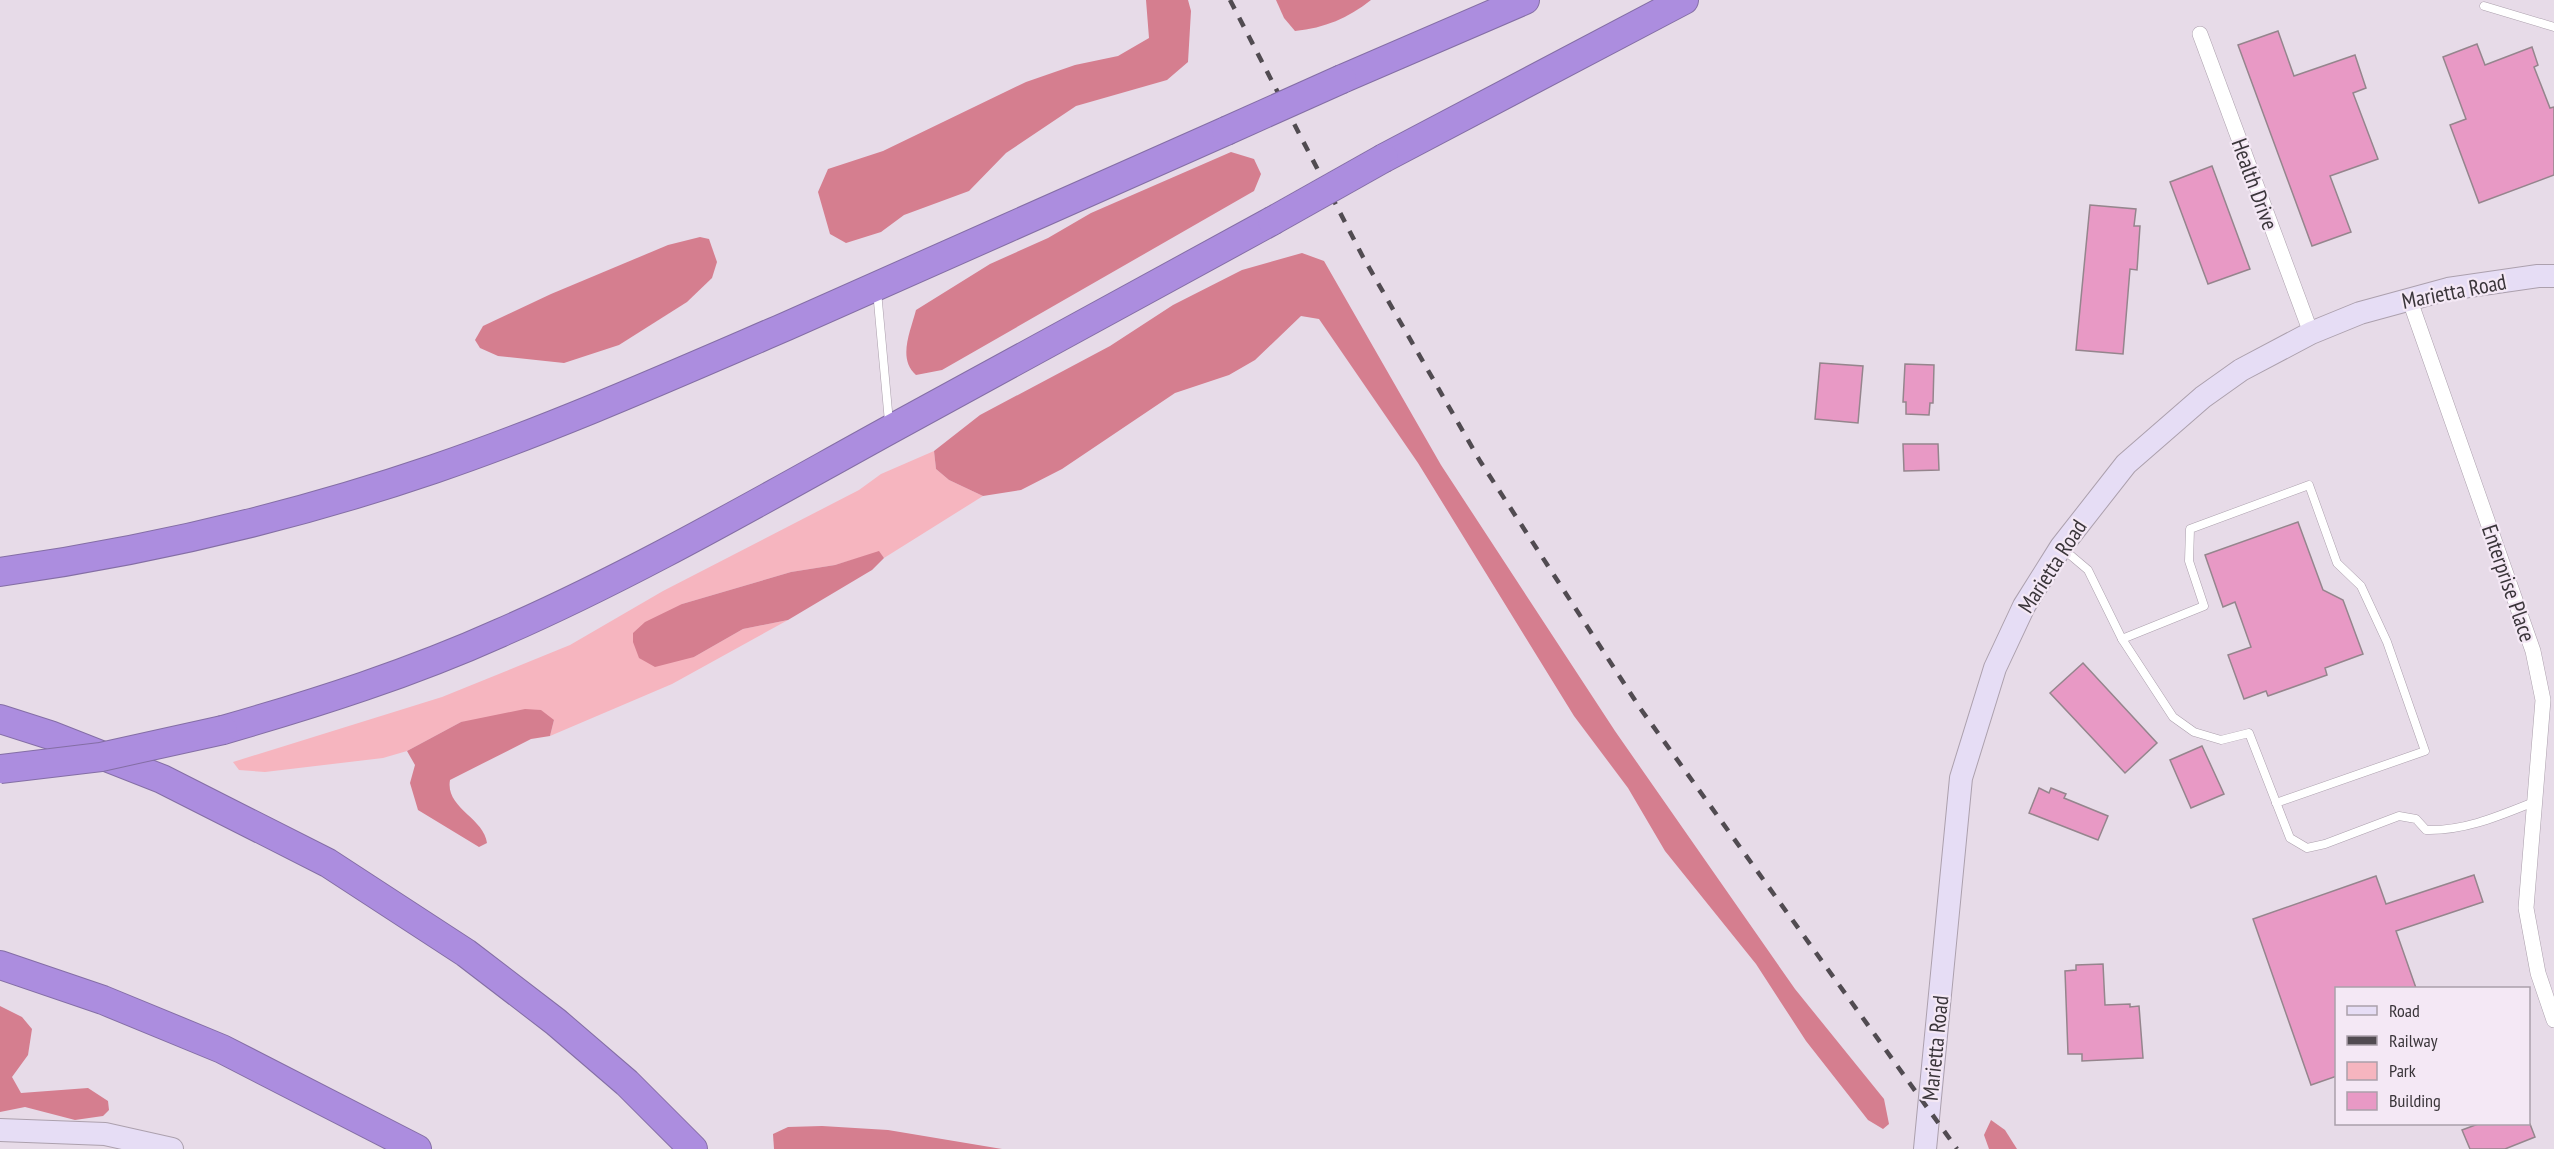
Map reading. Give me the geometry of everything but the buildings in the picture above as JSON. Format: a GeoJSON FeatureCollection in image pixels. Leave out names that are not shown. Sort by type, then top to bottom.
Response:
{"type":"FeatureCollection","features":[{"type":"Feature","properties":{"kind":"highway"},"geometry":{"type":"LineString","coordinates":[[0,572],[189,538],[292,513],[433,469],[546,428],[876,286],[1525,0]]}},
{"type":"Feature","properties":{"kind":"highway"},"geometry":{"type":"LineString","coordinates":[[0,769],[101,757],[223,730],[358,689],[499,634],[661,555],[1384,158],[1684,0]]}},
{"type":"Feature","properties":{"kind":"highway"},"geometry":{"type":"LineString","coordinates":[[0,719],[50,735],[162,778],[328,863],[466,953],[556,1022],[627,1083],[693,1149]]}},
{"type":"Feature","properties":{"kind":"highway"},"geometry":{"type":"LineString","coordinates":[[0,965],[103,1000],[222,1049],[417,1149]]}},
{"type":"Feature","properties":{"kind":"street","name":"Health Drive"},"geometry":{"type":"LineString","coordinates":[[2200,34],[2311,333]]}},
{"type":"Feature","properties":{"kind":"street","name":"Marietta Road"},"geometry":{"type":"LineString","coordinates":[[1925,1149],[1961,778],[1995,668],[2024,606],[2061,547],[2126,464],[2203,397],[2241,370],[2311,333],[2360,313],[2409,298],[2448,289],[2538,276],[2554,276]]}},
{"type":"Feature","properties":{"kind":"street","name":"Enterprise Place"},"geometry":{"type":"LineString","coordinates":[[2409,298],[2533,651],[2542,700],[2526,908],[2538,973],[2554,1020]]}},
{"type":"Feature","properties":{"kind":"street"},"geometry":{"type":"LineString","coordinates":[[0,1130],[105,1134],[172,1149]]}},
{"type":"Feature","properties":{"kind":"lane"},"geometry":{"type":"LineString","coordinates":[[2484,6],[2554,27]]}},
{"type":"Feature","properties":{"kind":"lane"},"geometry":{"type":"LineString","coordinates":[[876,286],[890,429]]}},
{"type":"Feature","properties":{"kind":"lane"},"geometry":{"type":"LineString","coordinates":[[2122,639],[2204,606],[2189,561],[2190,530],[2309,485],[2337,563],[2361,586],[2387,642],[2425,751],[2277,802]]}},
{"type":"Feature","properties":{"kind":"lane"},"geometry":{"type":"LineString","coordinates":[[2061,547],[2088,570],[2122,639],[2173,717],[2194,732],[2221,740],[2249,732],[2290,838],[2307,848],[2325,844],[2399,816],[2416,819],[2426,830],[2446,831],[2469,826],[2535,802]]}},
{"type":"Feature","properties":{"kind":"green space"},"geometry":{"type":"Polygon","coordinates":[[[934,451],[936,469],[949,480],[983,496],[884,558],[879,552],[835,565],[791,572],[682,604],[694,657],[743,629],[788,620],[672,684],[550,736],[554,720],[461,722],[407,751],[383,758],[265,772],[239,770],[233,762],[442,697],[570,645],[663,591],[859,490],[881,474],[934,451]]]}},
{"type":"Feature","properties":{"kind":"shaded area"},"geometry":{"type":"Polygon","coordinates":[[[1146,0],[1188,0],[1191,11],[1188,62],[1167,80],[1076,106],[1006,153],[969,191],[904,215],[881,232],[846,243],[830,234],[818,192],[828,169],[883,151],[1026,82],[1075,65],[1118,56],[1149,38],[1146,0]]]}},
{"type":"Feature","properties":{"kind":"shaded area"},"geometry":{"type":"Polygon","coordinates":[[[1276,0],[1371,0],[1336,21],[1295,31],[1284,18],[1276,0]]]}},
{"type":"Feature","properties":{"kind":"shaded area"},"geometry":{"type":"Polygon","coordinates":[[[1231,152],[1254,159],[1261,174],[1254,191],[942,370],[916,375],[910,368],[906,353],[916,310],[990,264],[1048,238],[1091,213],[1231,152]]]}},
{"type":"Feature","properties":{"kind":"shaded area"},"geometry":{"type":"Polygon","coordinates":[[[700,237],[709,239],[717,262],[712,278],[687,302],[619,345],[564,363],[498,356],[480,348],[475,340],[483,326],[551,294],[668,245],[700,237]]]}},
{"type":"Feature","properties":{"kind":"shaded area"},"geometry":{"type":"Polygon","coordinates":[[[1302,253],[1324,261],[1441,465],[1615,731],[1795,989],[1884,1099],[1889,1124],[1883,1129],[1868,1120],[1806,1041],[1756,964],[1665,851],[1628,788],[1574,716],[1418,463],[1319,319],[1301,316],[1255,360],[1229,375],[1175,393],[1062,469],[1021,490],[983,496],[949,480],[936,469],[934,451],[980,415],[1110,346],[1173,305],[1242,270],[1302,253]]]}},
{"type":"Feature","properties":{"kind":"shaded area"},"geometry":{"type":"Polygon","coordinates":[[[879,551],[884,558],[872,570],[788,620],[743,629],[694,657],[655,667],[639,658],[633,642],[633,633],[645,622],[682,604],[791,572],[835,565],[879,551]]]}},
{"type":"Feature","properties":{"kind":"shaded area"},"geometry":{"type":"Polygon","coordinates":[[[525,709],[541,710],[554,720],[550,736],[531,739],[450,780],[453,798],[479,827],[487,843],[479,847],[418,810],[410,783],[415,765],[407,751],[461,722],[525,709]]]}},
{"type":"Feature","properties":{"kind":"shaded area"},"geometry":{"type":"Polygon","coordinates":[[[0,1006],[22,1017],[32,1029],[28,1055],[12,1077],[21,1093],[88,1088],[108,1101],[109,1110],[103,1116],[75,1120],[25,1107],[0,1112],[0,1006]]]}},
{"type":"Feature","properties":{"kind":"shaded area"},"geometry":{"type":"Polygon","coordinates":[[[1991,1120],[2005,1130],[2017,1149],[1989,1149],[1984,1135],[1991,1120]]]}},
{"type":"Feature","properties":{"kind":"shaded area"},"geometry":{"type":"Polygon","coordinates":[[[822,1126],[888,1130],[1002,1149],[774,1149],[773,1134],[788,1127],[822,1126]]]}},
{"type":"Feature","properties":{"kind":"railway"},"geometry":{"type":"LineString","coordinates":[[1230,0],[1363,257],[1480,461],[1640,708],[1957,1149]]}}]}
